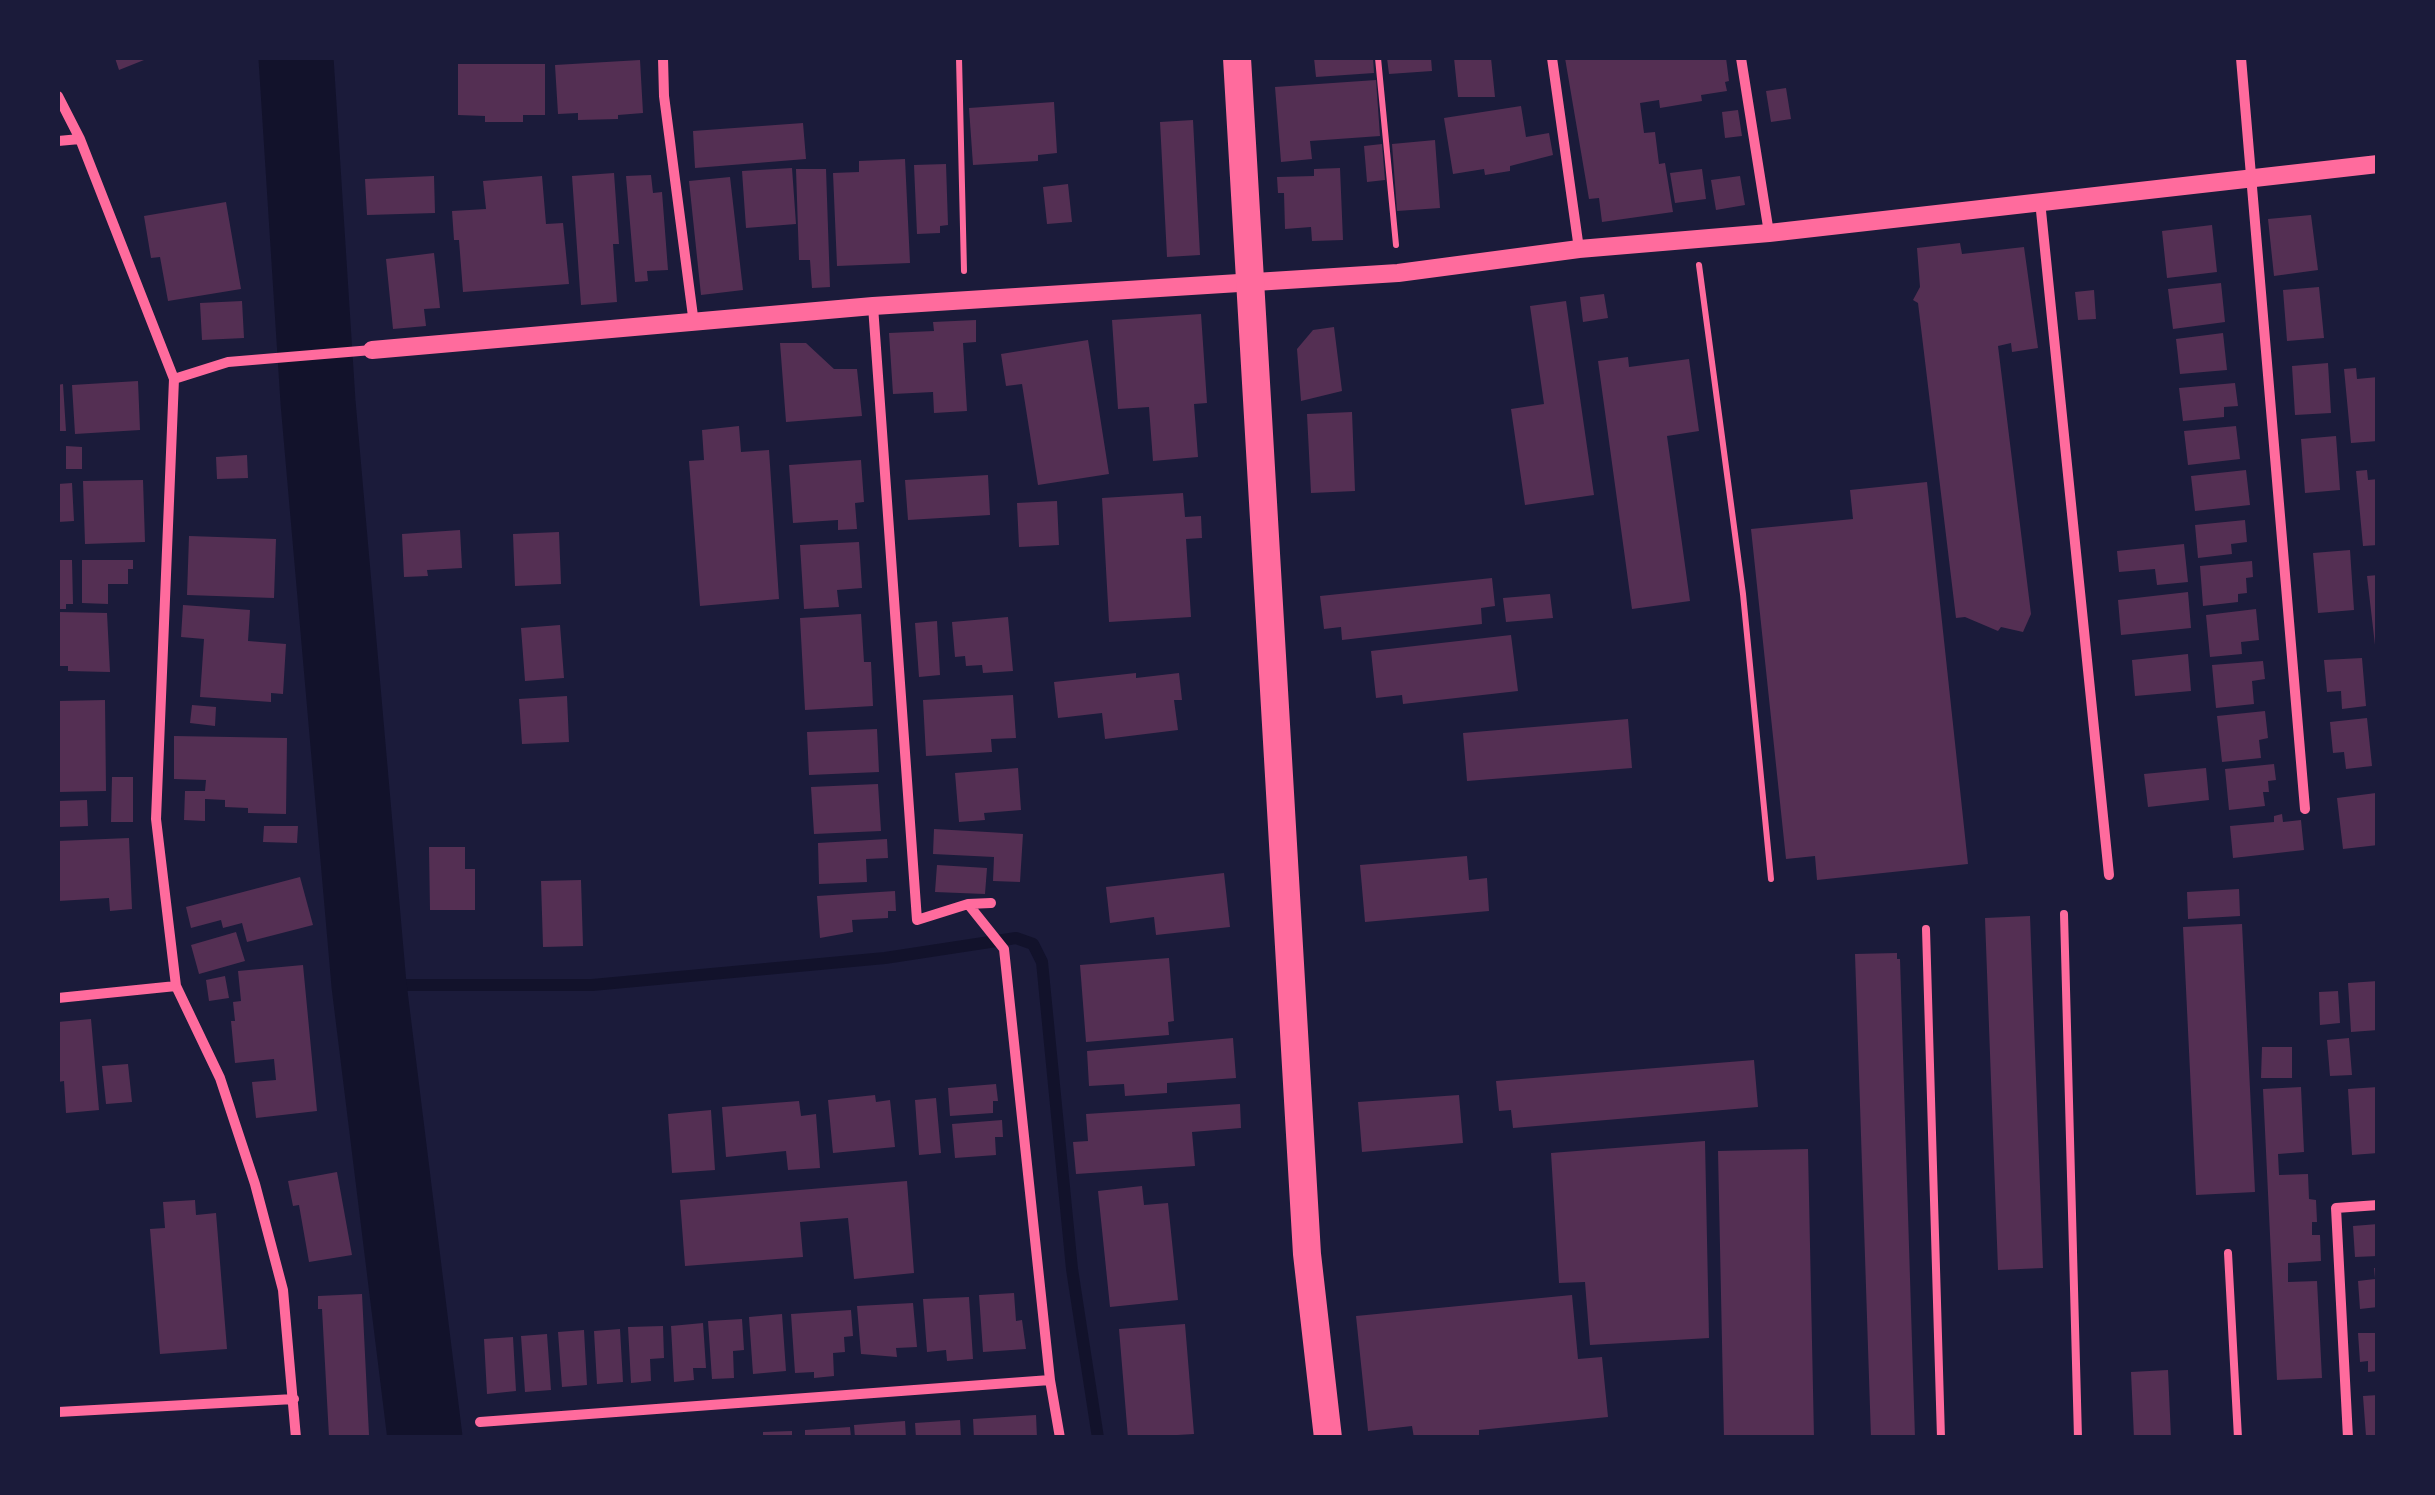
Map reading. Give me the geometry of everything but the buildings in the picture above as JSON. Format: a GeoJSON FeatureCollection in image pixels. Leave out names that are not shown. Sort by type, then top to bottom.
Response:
{"type":"FeatureCollection","features":[{"type":"Feature","properties":{"kind":"highway"},"geometry":{"type":"LineString","coordinates":[[1237,58],[1307,1254],[1328,1438]]}},
{"type":"Feature","properties":{"kind":"street"},"geometry":{"type":"LineString","coordinates":[[663,58],[664,96],[694,324]]}},
{"type":"Feature","properties":{"kind":"street"},"geometry":{"type":"LineString","coordinates":[[1552,58],[1578,249]]}},
{"type":"Feature","properties":{"kind":"street"},"geometry":{"type":"LineString","coordinates":[[1741,58],[1769,232]]}},
{"type":"Feature","properties":{"kind":"street"},"geometry":{"type":"LineString","coordinates":[[2240,58],[2305,810]]}},
{"type":"Feature","properties":{"kind":"street"},"geometry":{"type":"LineString","coordinates":[[58,96],[80,139],[174,378],[156,819],[176,986],[220,1078],[255,1184],[283,1290],[296,1438]]}},
{"type":"Feature","properties":{"kind":"street"},"geometry":{"type":"LineString","coordinates":[[58,142],[80,139]]}},
{"type":"Feature","properties":{"kind":"street"},"geometry":{"type":"LineString","coordinates":[[174,378],[228,362],[873,306],[1398,273],[1578,249],[1769,232],[2378,164]]}},
{"type":"Feature","properties":{"kind":"street"},"geometry":{"type":"LineString","coordinates":[[2040,200],[2109,875]]}},
{"type":"Feature","properties":{"kind":"street"},"geometry":{"type":"LineString","coordinates":[[873,306],[917,920],[968,904],[991,903]]}},
{"type":"Feature","properties":{"kind":"street"},"geometry":{"type":"LineString","coordinates":[[968,904],[1004,949],[1050,1380],[1060,1438]]}},
{"type":"Feature","properties":{"kind":"street"},"geometry":{"type":"LineString","coordinates":[[58,998],[176,986]]}},
{"type":"Feature","properties":{"kind":"street"},"geometry":{"type":"LineString","coordinates":[[2348,1438],[2336,1208],[2378,1205]]}},
{"type":"Feature","properties":{"kind":"street"},"geometry":{"type":"LineString","coordinates":[[480,1422],[1050,1380]]}},
{"type":"Feature","properties":{"kind":"street"},"geometry":{"type":"LineString","coordinates":[[58,1412],[294,1399]]}},
{"type":"Feature","properties":{"kind":"lane"},"geometry":{"type":"LineString","coordinates":[[2064,914],[2078,1438]]}},
{"type":"Feature","properties":{"kind":"lane"},"geometry":{"type":"LineString","coordinates":[[1926,930],[1941,1438]]}},
{"type":"Feature","properties":{"kind":"lane"},"geometry":{"type":"LineString","coordinates":[[2228,1253],[2238,1438]]}},
{"type":"Feature","properties":{"kind":"path"},"geometry":{"type":"LineString","coordinates":[[958,58],[965,302]]}},
{"type":"Feature","properties":{"kind":"path"},"geometry":{"type":"LineString","coordinates":[[1378,58],[1398,273]]}},
{"type":"Feature","properties":{"kind":"path"},"geometry":{"type":"LineString","coordinates":[[1696,239],[1742,594],[1771,879]]}},
{"type":"Feature","properties":{"kind":"waterway"},"geometry":{"type":"LineString","coordinates":[[296,58],[318,402],[369,985],[425,1438]]}},
{"type":"Feature","properties":{"kind":"waterway"},"geometry":{"type":"LineString","coordinates":[[369,985],[592,985],[885,958],[1016,938],[1033,944],[1042,962],[1072,1269],[1098,1438]]}}]}
